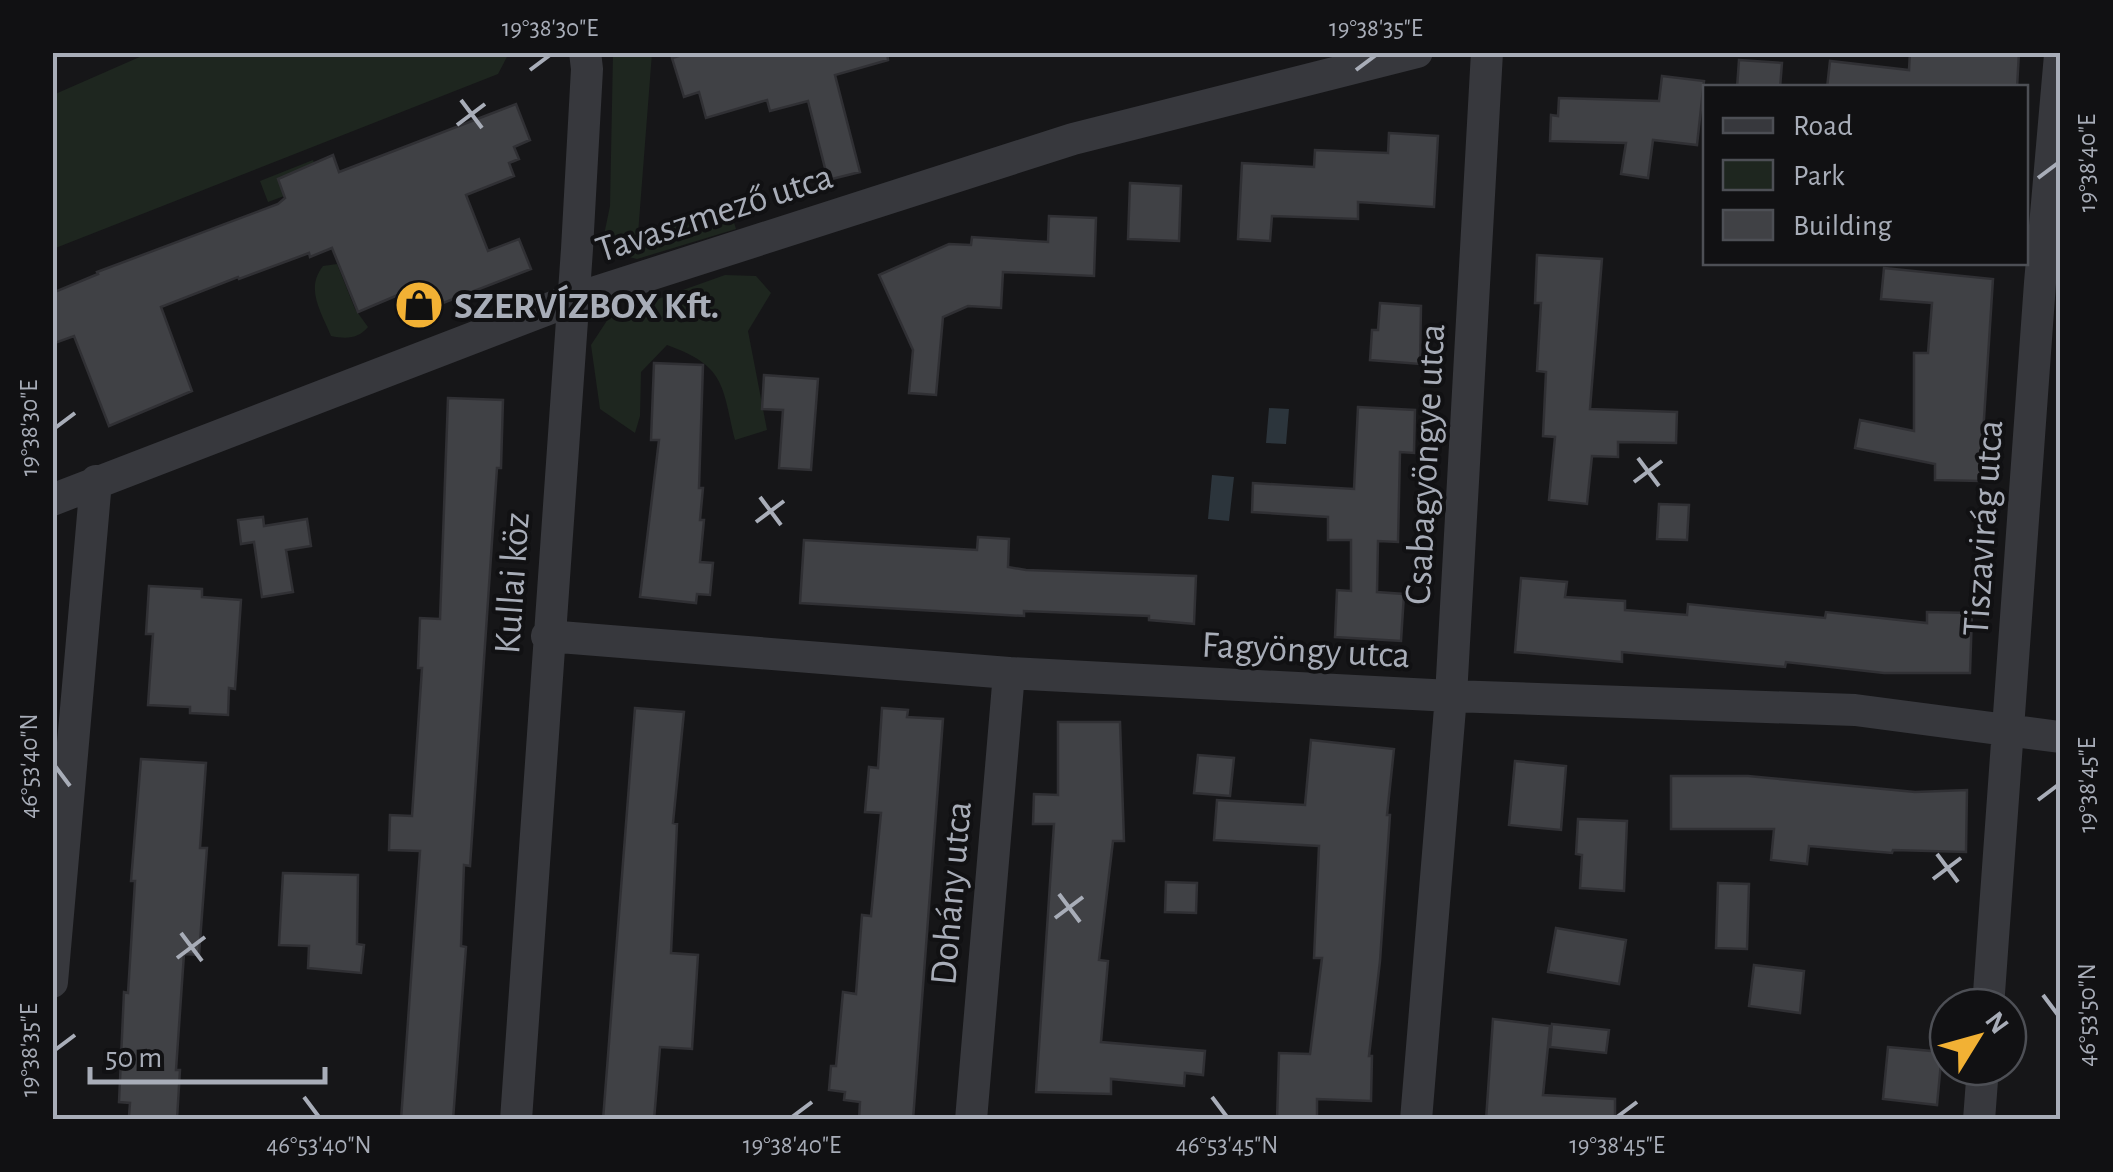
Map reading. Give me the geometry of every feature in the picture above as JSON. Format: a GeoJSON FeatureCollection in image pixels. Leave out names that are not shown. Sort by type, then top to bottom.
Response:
{"type":"FeatureCollection","features":[{"type":"Feature","properties":{"kind":"street","name":"Kullai köz"},"geometry":{"type":"LineString","coordinates":[[516,1120],[574,299],[587,69],[584,52]]}},
{"type":"Feature","properties":{"kind":"street","name":"Tavaszmező utca"},"geometry":{"type":"LineString","coordinates":[[52,500],[574,299],[1073,139],[1416,52]]}},
{"type":"Feature","properties":{"kind":"street","name":"Csabagyöngye utca"},"geometry":{"type":"LineString","coordinates":[[1416,1120],[1451,696],[1487,52]]}},
{"type":"Feature","properties":{"kind":"street","name":"Tiszavirág utca"},"geometry":{"type":"LineString","coordinates":[[1989,987],[2008,732],[2050,284],[2060,55]]}},
{"type":"Feature","properties":{"kind":"street"},"geometry":{"type":"LineString","coordinates":[[52,982],[96,481]]}},
{"type":"Feature","properties":{"kind":"street","name":"Fagyöngy utca"},"geometry":{"type":"LineString","coordinates":[[548,636],[1010,673],[1451,696],[1855,710],[2060,737]]}},
{"type":"Feature","properties":{"kind":"street","name":"Dohány utca"},"geometry":{"type":"LineString","coordinates":[[970,1120],[1010,673]]}},
{"type":"Feature","properties":{"kind":"street"},"geometry":{"type":"LineString","coordinates":[[1980,1120],[1982,1087]]}},
{"type":"Feature","properties":{"kind":"green space"},"geometry":{"type":"Polygon","coordinates":[[[151,52],[509,53],[498,74],[53,249],[53,95],[151,52]]]}},
{"type":"Feature","properties":{"kind":"green space"},"geometry":{"type":"Polygon","coordinates":[[[613,53],[652,53],[638,234],[730,209],[736,229],[637,259],[617,254],[604,235],[610,206],[613,53]]]}},
{"type":"Feature","properties":{"kind":"green space"},"geometry":{"type":"Polygon","coordinates":[[[313,160],[322,182],[268,202],[260,181],[313,160]]]}},
{"type":"Feature","properties":{"kind":"green space"},"geometry":{"type":"Polygon","coordinates":[[[337,264],[355,309],[368,327],[351,337],[331,336],[316,300],[315,283],[323,266],[337,264]]]}},
{"type":"Feature","properties":{"kind":"green space"},"geometry":{"type":"Polygon","coordinates":[[[725,275],[756,276],[771,293],[748,331],[767,430],[735,440],[718,379],[700,361],[667,345],[641,372],[640,416],[635,433],[600,409],[591,345],[610,316],[725,275]]]}},
{"type":"Feature","properties":{"kind":"shaded area"},"geometry":{"type":"Polygon","coordinates":[[[1269,408],[1289,409],[1286,444],[1266,443],[1269,408]]]}},
{"type":"Feature","properties":{"kind":"shaded area"},"geometry":{"type":"Polygon","coordinates":[[[1212,475],[1234,477],[1229,521],[1208,519],[1212,475]]]}},
{"type":"Feature","properties":{"kind":"building"},"geometry":{"type":"Polygon","coordinates":[[[692,52],[887,52],[888,60],[835,75],[860,172],[828,180],[808,101],[770,111],[767,100],[706,118],[699,92],[684,97],[672,58],[692,52]]]}},
{"type":"Feature","properties":{"kind":"building"},"geometry":{"type":"Polygon","coordinates":[[[1910,52],[2019,52],[2017,85],[1827,85],[1830,61],[1909,70],[1910,52]]]}},
{"type":"Feature","properties":{"kind":"building"},"geometry":{"type":"Polygon","coordinates":[[[1739,60],[1782,63],[1780,85],[1737,85],[1739,60]]]}},
{"type":"Feature","properties":{"kind":"building"},"geometry":{"type":"Polygon","coordinates":[[[1662,76],[1704,81],[1697,145],[1653,140],[1648,178],[1621,174],[1626,143],[1550,141],[1551,115],[1558,116],[1559,98],[1659,101],[1662,76]]]}},
{"type":"Feature","properties":{"kind":"building"},"geometry":{"type":"Polygon","coordinates":[[[516,104],[530,140],[514,147],[519,159],[509,163],[514,176],[466,195],[488,251],[519,239],[531,269],[407,317],[398,295],[358,312],[332,248],[238,277],[161,307],[192,391],[109,426],[74,336],[52,344],[52,293],[97,272],[278,204],[285,198],[278,179],[333,155],[339,172],[516,104]]]}},
{"type":"Feature","properties":{"kind":"building"},"geometry":{"type":"Polygon","coordinates":[[[1389,133],[1438,136],[1434,207],[1358,202],[1358,219],[1272,216],[1270,241],[1238,239],[1242,163],[1314,167],[1315,150],[1388,153],[1389,133]]]}},
{"type":"Feature","properties":{"kind":"building"},"geometry":{"type":"Polygon","coordinates":[[[1130,183],[1181,186],[1179,241],[1128,239],[1130,183]]]}},
{"type":"Feature","properties":{"kind":"building"},"geometry":{"type":"Polygon","coordinates":[[[1049,216],[1096,218],[1094,276],[1003,272],[1001,308],[968,306],[943,317],[936,395],[909,393],[913,350],[879,275],[949,244],[971,245],[972,237],[1048,242],[1049,216]]]}},
{"type":"Feature","properties":{"kind":"building"},"geometry":{"type":"Polygon","coordinates":[[[1537,255],[1602,259],[1590,409],[1677,412],[1676,443],[1618,442],[1618,457],[1592,456],[1587,504],[1549,500],[1555,437],[1543,436],[1546,372],[1537,371],[1541,303],[1535,303],[1537,255]]]}},
{"type":"Feature","properties":{"kind":"building"},"geometry":{"type":"Polygon","coordinates":[[[1884,268],[1993,279],[1980,481],[1935,480],[1935,464],[1855,448],[1860,420],[1914,431],[1914,353],[1928,353],[1932,303],[1881,299],[1884,268]]]}},
{"type":"Feature","properties":{"kind":"building"},"geometry":{"type":"Polygon","coordinates":[[[1380,303],[1421,306],[1420,364],[1370,360],[1372,330],[1378,330],[1380,303]]]}},
{"type":"Feature","properties":{"kind":"building"},"geometry":{"type":"Polygon","coordinates":[[[654,363],[703,365],[699,488],[703,488],[700,520],[704,520],[700,562],[713,563],[710,595],[697,594],[696,603],[640,597],[659,440],[651,440],[654,363]]]}},
{"type":"Feature","properties":{"kind":"building"},"geometry":{"type":"Polygon","coordinates":[[[764,375],[818,379],[811,470],[779,468],[783,410],[762,409],[764,375]]]}},
{"type":"Feature","properties":{"kind":"building"},"geometry":{"type":"Polygon","coordinates":[[[448,398],[503,400],[501,468],[497,468],[470,866],[464,865],[461,946],[466,947],[453,1120],[401,1120],[420,851],[389,850],[390,815],[412,816],[422,668],[418,668],[420,618],[440,619],[448,398]]]}},
{"type":"Feature","properties":{"kind":"building"},"geometry":{"type":"Polygon","coordinates":[[[1358,407],[1415,410],[1414,453],[1400,452],[1398,542],[1378,541],[1377,592],[1404,594],[1401,641],[1335,637],[1337,590],[1351,591],[1351,540],[1328,540],[1328,517],[1252,512],[1253,483],[1354,489],[1358,407]]]}},
{"type":"Feature","properties":{"kind":"building"},"geometry":{"type":"Polygon","coordinates":[[[1659,504],[1689,505],[1687,540],[1657,539],[1659,504]]]}},
{"type":"Feature","properties":{"kind":"building"},"geometry":{"type":"Polygon","coordinates":[[[263,517],[264,526],[307,519],[311,546],[286,550],[293,592],[262,597],[254,542],[241,544],[238,520],[263,517]]]}},
{"type":"Feature","properties":{"kind":"building"},"geometry":{"type":"Polygon","coordinates":[[[978,537],[1009,539],[1008,567],[1196,576],[1194,624],[1149,620],[1149,616],[1024,611],[1024,616],[800,603],[804,540],[977,550],[978,537]]]}},
{"type":"Feature","properties":{"kind":"building"},"geometry":{"type":"Polygon","coordinates":[[[1521,578],[1567,582],[1565,597],[1625,601],[1625,610],[1687,615],[1688,604],[1825,618],[1826,612],[1927,623],[1927,612],[1972,613],[1970,673],[1884,673],[1786,662],[1785,667],[1622,652],[1622,662],[1515,652],[1521,578]]]}},
{"type":"Feature","properties":{"kind":"building"},"geometry":{"type":"Polygon","coordinates":[[[149,586],[202,589],[202,597],[241,600],[235,689],[229,688],[228,715],[190,713],[190,707],[148,705],[153,634],[146,634],[149,586]]]}},
{"type":"Feature","properties":{"kind":"building"},"geometry":{"type":"Polygon","coordinates":[[[635,708],[684,712],[673,823],[677,824],[671,953],[698,955],[692,1049],[660,1047],[654,1120],[603,1120],[635,708]]]}},
{"type":"Feature","properties":{"kind":"building"},"geometry":{"type":"Polygon","coordinates":[[[882,708],[908,710],[907,717],[943,719],[913,1120],[859,1120],[860,1102],[844,1100],[845,1092],[829,1090],[831,1066],[836,1066],[843,992],[856,994],[862,915],[871,916],[881,813],[865,812],[869,767],[878,768],[882,708]]]}},
{"type":"Feature","properties":{"kind":"building"},"geometry":{"type":"Polygon","coordinates":[[[1058,722],[1120,722],[1124,841],[1113,841],[1099,960],[1108,961],[1101,1042],[1205,1051],[1203,1075],[1185,1073],[1184,1086],[1111,1079],[1111,1094],[1036,1092],[1054,824],[1033,824],[1034,794],[1058,795],[1058,722]]]}},
{"type":"Feature","properties":{"kind":"building"},"geometry":{"type":"Polygon","coordinates":[[[1311,740],[1394,749],[1380,961],[1369,1056],[1371,1101],[1317,1099],[1317,1120],[1277,1120],[1279,1053],[1310,1054],[1322,958],[1314,958],[1319,846],[1214,840],[1217,800],[1305,805],[1311,740]]]}},
{"type":"Feature","properties":{"kind":"building"},"geometry":{"type":"Polygon","coordinates":[[[1198,755],[1234,758],[1230,796],[1194,793],[1198,755]]]}},
{"type":"Feature","properties":{"kind":"building"},"geometry":{"type":"Polygon","coordinates":[[[141,759],[206,763],[200,848],[207,848],[199,955],[184,954],[176,1070],[180,1070],[177,1119],[129,1116],[130,1103],[119,1102],[141,759]]]}},
{"type":"Feature","properties":{"kind":"building"},"geometry":{"type":"Polygon","coordinates":[[[1515,761],[1566,766],[1561,830],[1509,825],[1515,761]]]}},
{"type":"Feature","properties":{"kind":"building"},"geometry":{"type":"Polygon","coordinates":[[[1671,776],[1748,776],[1915,792],[1967,790],[1966,852],[1892,853],[1809,846],[1807,864],[1771,860],[1774,829],[1671,829],[1671,776]]]}},
{"type":"Feature","properties":{"kind":"building"},"geometry":{"type":"Polygon","coordinates":[[[1578,819],[1627,821],[1624,891],[1580,888],[1582,855],[1576,854],[1578,819]]]}},
{"type":"Feature","properties":{"kind":"building"},"geometry":{"type":"Polygon","coordinates":[[[283,873],[358,875],[357,944],[364,945],[361,973],[308,968],[309,946],[279,945],[283,873]]]}},
{"type":"Feature","properties":{"kind":"building"},"geometry":{"type":"Polygon","coordinates":[[[1166,882],[1197,883],[1196,913],[1165,912],[1166,882]]]}},
{"type":"Feature","properties":{"kind":"building"},"geometry":{"type":"Polygon","coordinates":[[[1718,883],[1749,884],[1747,949],[1716,948],[1718,883]]]}},
{"type":"Feature","properties":{"kind":"building"},"geometry":{"type":"Polygon","coordinates":[[[1556,928],[1626,940],[1619,984],[1548,972],[1556,928]]]}},
{"type":"Feature","properties":{"kind":"building"},"geometry":{"type":"Polygon","coordinates":[[[1754,965],[1804,971],[1800,1013],[1749,1006],[1754,965]]]}},
{"type":"Feature","properties":{"kind":"building"},"geometry":{"type":"Polygon","coordinates":[[[1493,1019],[1550,1026],[1543,1095],[1615,1099],[1615,1120],[1486,1120],[1493,1019]]]}},
{"type":"Feature","properties":{"kind":"building"},"geometry":{"type":"Polygon","coordinates":[[[1552,1024],[1609,1030],[1606,1053],[1550,1047],[1552,1024]]]}},
{"type":"Feature","properties":{"kind":"building"},"geometry":{"type":"Polygon","coordinates":[[[1888,1047],[1928,1051],[1928,1087],[1939,1087],[1937,1105],[1883,1099],[1888,1047]]]}},
{"type":"Feature","properties":{"kind":"place","name":"SZERVÍZBOX Kft."},"geometry":{"type":"Point","coordinates":[419,305]}}]}
